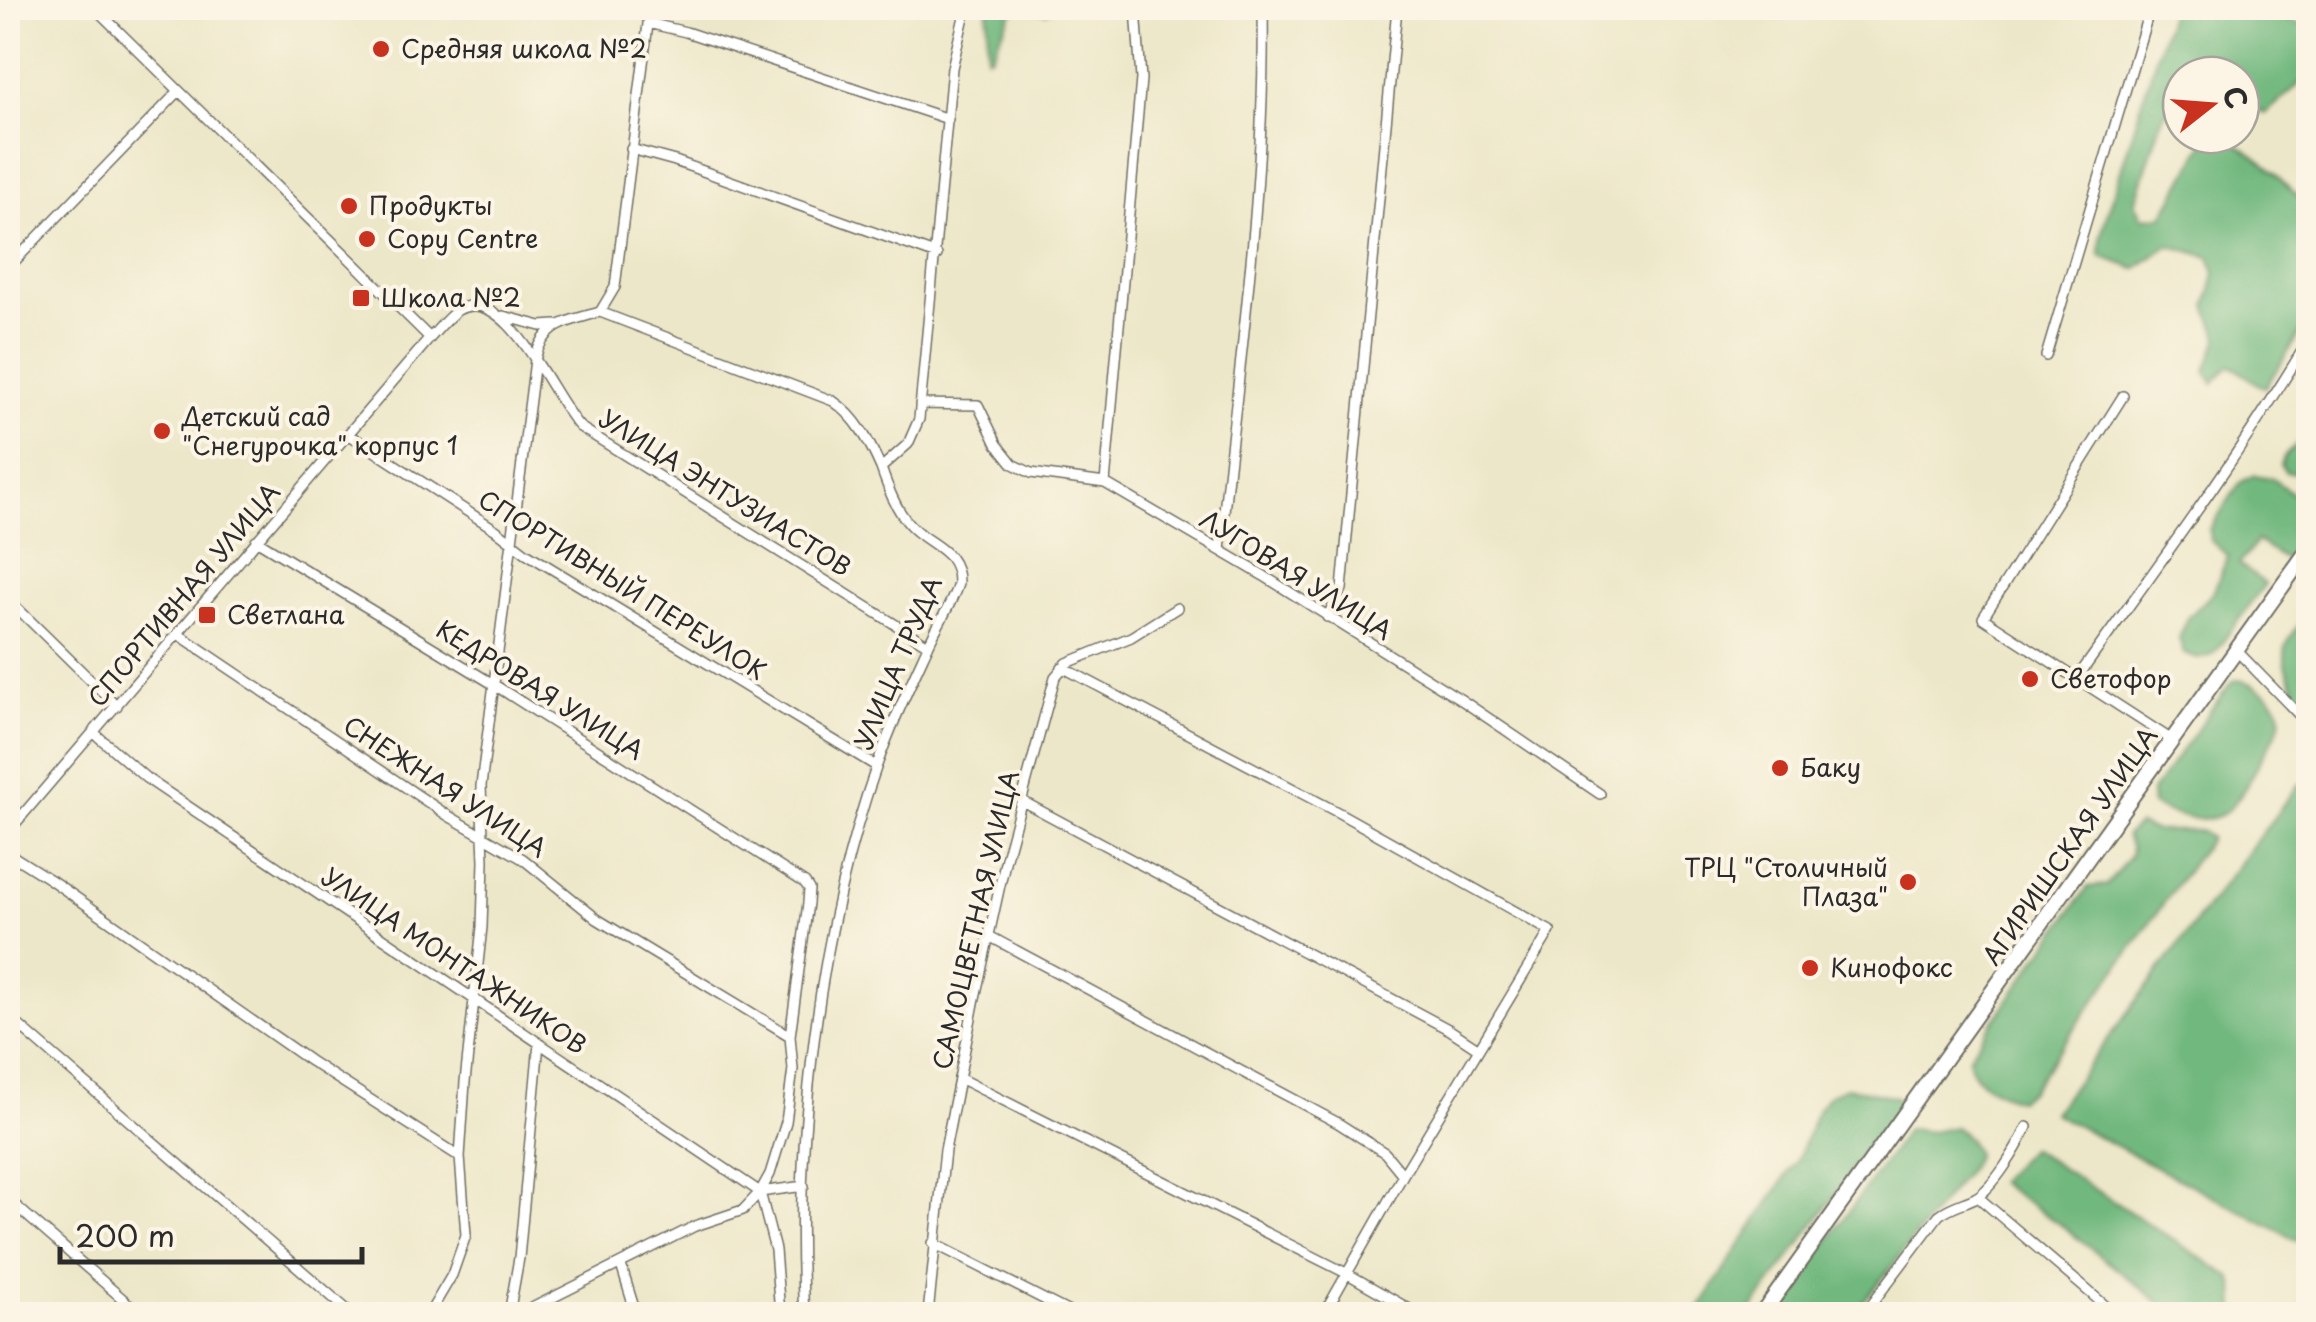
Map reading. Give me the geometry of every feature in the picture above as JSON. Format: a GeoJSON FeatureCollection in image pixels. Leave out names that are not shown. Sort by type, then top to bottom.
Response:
{"type":"FeatureCollection","features":[{"type":"Feature","properties":{"kind":"street"},"geometry":{"type":"LineString","coordinates":[[95,8],[430,338],[460,309],[476,306],[541,326],[600,312],[833,401],[860,428],[881,468],[913,437],[920,404],[952,68],[966,8]]}},
{"type":"Feature","properties":{"kind":"street"},"geometry":{"type":"LineString","coordinates":[[600,312],[615,288],[619,272],[650,8]]}},
{"type":"Feature","properties":{"kind":"street"},"geometry":{"type":"LineString","coordinates":[[1105,483],[1141,79],[1136,8]]}},
{"type":"Feature","properties":{"kind":"street"},"geometry":{"type":"LineString","coordinates":[[1220,550],[1250,256],[1262,85],[1262,8]]}},
{"type":"Feature","properties":{"kind":"street"},"geometry":{"type":"LineString","coordinates":[[1327,617],[1342,589],[1397,8]]}},
{"type":"Feature","properties":{"kind":"street"},"geometry":{"type":"LineString","coordinates":[[2046,356],[2150,8]]}},
{"type":"Feature","properties":{"kind":"street"},"geometry":{"type":"LineString","coordinates":[[648,24],[686,32],[948,119]]}},
{"type":"Feature","properties":{"kind":"street"},"geometry":{"type":"LineString","coordinates":[[8,268],[179,91]]}},
{"type":"Feature","properties":{"kind":"street"},"geometry":{"type":"LineString","coordinates":[[631,149],[937,256]]}},
{"type":"Feature","properties":{"kind":"street","name":"УЛИЦА ЭНТУЗИАСТОВ"},"geometry":{"type":"LineString","coordinates":[[496,314],[516,331],[580,427],[928,644]]}},
{"type":"Feature","properties":{"kind":"street"},"geometry":{"type":"LineString","coordinates":[[429,1314],[452,1275],[466,1234],[460,1157],[482,926],[481,786],[535,360],[540,341],[560,324]]}},
{"type":"Feature","properties":{"kind":"street","name":"СПОРТИВНАЯ УЛИЦА"},"geometry":{"type":"LineString","coordinates":[[8,832],[430,338]]}},
{"type":"Feature","properties":{"kind":"street"},"geometry":{"type":"LineString","coordinates":[[2077,678],[2200,505],[2308,341]]}},
{"type":"Feature","properties":{"kind":"street"},"geometry":{"type":"LineString","coordinates":[[2123,396],[1983,618],[2172,740]]}},
{"type":"Feature","properties":{"kind":"street","name":"ЛУГОВАЯ УЛИЦА"},"geometry":{"type":"LineString","coordinates":[[920,404],[978,405],[997,444],[1013,464],[1031,473],[1105,483],[1460,699],[1600,794]]}},
{"type":"Feature","properties":{"kind":"street","name":"СПОРТИВНЫЙ ПЕРЕУЛОК"},"geometry":{"type":"LineString","coordinates":[[348,434],[512,542],[876,766]]}},
{"type":"Feature","properties":{"kind":"street","name":"УЛИЦА ТРУДА"},"geometry":{"type":"LineString","coordinates":[[804,1314],[804,1186],[810,1088],[838,899],[876,766],[958,584],[956,566],[943,548],[914,530],[903,517],[881,468]]}},
{"type":"Feature","properties":{"kind":"street","name":"КЕДРОВАЯ УЛИЦА"},"geometry":{"type":"LineString","coordinates":[[256,540],[800,878],[809,889],[790,1036]]}},
{"type":"Feature","properties":{"kind":"street","name":"АГИРИШСКАЯ УЛИЦА"},"geometry":{"type":"LineString","coordinates":[[1762,1314],[2308,550]]}},
{"type":"Feature","properties":{"kind":"street"},"geometry":{"type":"LineString","coordinates":[[8,598],[117,706]]}},
{"type":"Feature","properties":{"kind":"street"},"geometry":{"type":"LineString","coordinates":[[1062,667],[1131,637],[1177,608]]}},
{"type":"Feature","properties":{"kind":"street","name":"СНЕЖНАЯ УЛИЦА"},"geometry":{"type":"LineString","coordinates":[[178,634],[447,815],[522,859],[597,920],[790,1036]]}},
{"type":"Feature","properties":{"kind":"street"},"geometry":{"type":"LineString","coordinates":[[2236,650],[2308,724]]}},
{"type":"Feature","properties":{"kind":"street"},"geometry":{"type":"LineString","coordinates":[[1062,667],[1341,814],[1550,931],[1324,1314]]}},
{"type":"Feature","properties":{"kind":"street","name":"САМОЦВЕТНАЯ УЛИЦА"},"geometry":{"type":"LineString","coordinates":[[928,1314],[945,1150],[988,936],[1049,695],[1062,667]]}},
{"type":"Feature","properties":{"kind":"street","name":"УЛИЦА МОНТАЖНИКОВ"},"geometry":{"type":"LineString","coordinates":[[94,732],[146,778],[760,1192]]}},
{"type":"Feature","properties":{"kind":"street"},"geometry":{"type":"LineString","coordinates":[[1022,802],[1479,1049]]}},
{"type":"Feature","properties":{"kind":"street"},"geometry":{"type":"LineString","coordinates":[[8,854],[310,1061],[460,1157]]}},
{"type":"Feature","properties":{"kind":"street"},"geometry":{"type":"LineString","coordinates":[[988,936],[1338,1123],[1385,1153],[1403,1176]]}},
{"type":"Feature","properties":{"kind":"street"},"geometry":{"type":"LineString","coordinates":[[8,1016],[352,1314]]}},
{"type":"Feature","properties":{"kind":"street"},"geometry":{"type":"LineString","coordinates":[[520,1314],[695,1226],[744,1210],[770,1174],[786,1122],[793,1069],[790,1036]]}},
{"type":"Feature","properties":{"kind":"street"},"geometry":{"type":"LineString","coordinates":[[509,1314],[519,1258],[539,1042]]}},
{"type":"Feature","properties":{"kind":"street"},"geometry":{"type":"LineString","coordinates":[[960,1078],[1348,1274],[1418,1314]]}},
{"type":"Feature","properties":{"kind":"street"},"geometry":{"type":"LineString","coordinates":[[1864,1314],[1940,1215],[1953,1205],[1978,1197],[2016,1151],[2028,1127]]}},
{"type":"Feature","properties":{"kind":"street"},"geometry":{"type":"LineString","coordinates":[[760,1192],[804,1186]]}},
{"type":"Feature","properties":{"kind":"street"},"geometry":{"type":"LineString","coordinates":[[760,1192],[774,1250],[780,1314]]}},
{"type":"Feature","properties":{"kind":"street"},"geometry":{"type":"LineString","coordinates":[[1978,1197],[2115,1314]]}},
{"type":"Feature","properties":{"kind":"street"},"geometry":{"type":"LineString","coordinates":[[8,1199],[140,1314]]}},
{"type":"Feature","properties":{"kind":"street"},"geometry":{"type":"LineString","coordinates":[[933,1243],[1073,1314]]}},
{"type":"Feature","properties":{"kind":"street"},"geometry":{"type":"LineString","coordinates":[[621,1265],[636,1314]]}},
{"type":"Feature","properties":{"kind":"green space"},"geometry":{"type":"Polygon","coordinates":[[[988,8],[1053,8],[1046,13],[1020,9],[1012,12],[991,56],[987,57],[988,8]]]}},
{"type":"Feature","properties":{"kind":"green space"},"geometry":{"type":"Polygon","coordinates":[[[2171,8],[2259,8],[2308,27],[2308,76],[2265,114],[2261,112],[2261,55],[2161,55],[2161,121],[2135,203],[2143,218],[2163,216],[2198,155],[2253,155],[2308,206],[2308,320],[2266,387],[2230,365],[2213,383],[2206,371],[2219,338],[2207,306],[2215,274],[2210,257],[2168,245],[2136,269],[2100,256],[2101,235],[2171,8]]]}},
{"type":"Feature","properties":{"kind":"green space"},"geometry":{"type":"Polygon","coordinates":[[[2308,433],[2308,473],[2286,472],[2281,465],[2284,457],[2308,433]]]}},
{"type":"Feature","properties":{"kind":"green space"},"geometry":{"type":"Polygon","coordinates":[[[2254,475],[2271,478],[2308,505],[2308,531],[2284,559],[2257,541],[2239,564],[2265,584],[2213,655],[2198,659],[2184,654],[2179,638],[2188,618],[2213,593],[2228,556],[2210,540],[2209,530],[2240,483],[2254,475]]]}},
{"type":"Feature","properties":{"kind":"green space"},"geometry":{"type":"Polygon","coordinates":[[[2308,612],[2308,708],[2291,680],[2285,655],[2290,638],[2308,612]]]}},
{"type":"Feature","properties":{"kind":"green space"},"geometry":{"type":"Polygon","coordinates":[[[2235,680],[2264,692],[2276,704],[2281,717],[2273,739],[2241,794],[2226,811],[2209,818],[2179,816],[2152,805],[2151,793],[2235,680]]]}},
{"type":"Feature","properties":{"kind":"green space"},"geometry":{"type":"Polygon","coordinates":[[[2308,781],[2308,1246],[2053,1113],[2298,785],[2308,781]]]}},
{"type":"Feature","properties":{"kind":"green space"},"geometry":{"type":"Polygon","coordinates":[[[2138,825],[2156,831],[2202,831],[2210,838],[2030,1091],[2019,1099],[1994,1089],[1973,1072],[1969,1056],[2088,887],[2107,885],[2130,856],[2126,835],[2138,825]]]}},
{"type":"Feature","properties":{"kind":"green space"},"geometry":{"type":"Polygon","coordinates":[[[1846,1087],[1896,1097],[1901,1104],[1749,1314],[1695,1314],[1797,1160],[1818,1109],[1829,1095],[1846,1087]]]}},
{"type":"Feature","properties":{"kind":"green space"},"geometry":{"type":"Polygon","coordinates":[[[1955,1127],[1968,1138],[1976,1154],[1969,1168],[1854,1314],[1775,1314],[1908,1129],[1931,1132],[1955,1127]]]}},
{"type":"Feature","properties":{"kind":"green space"},"geometry":{"type":"Polygon","coordinates":[[[2030,1148],[2231,1277],[2236,1309],[2247,1314],[2174,1314],[2065,1228],[1998,1182],[2030,1148]]]}},
{"type":"Feature","properties":{"kind":"place","name":"Средняя школа №2"},"geometry":{"type":"Point","coordinates":[381,49]}},
{"type":"Feature","properties":{"kind":"place","name":"Продукты"},"geometry":{"type":"Point","coordinates":[349,206]}},
{"type":"Feature","properties":{"kind":"place","name":"Copy Centre"},"geometry":{"type":"Point","coordinates":[367,239]}},
{"type":"Feature","properties":{"kind":"place","name":"Школа №2"},"geometry":{"type":"Point","coordinates":[361,298]}},
{"type":"Feature","properties":{"kind":"place","name":"Детский сад \"Снегурочка\" корпус 1"},"geometry":{"type":"Point","coordinates":[162,431]}},
{"type":"Feature","properties":{"kind":"place","name":"Светлана"},"geometry":{"type":"Point","coordinates":[207,615]}},
{"type":"Feature","properties":{"kind":"place","name":"Светофор"},"geometry":{"type":"Point","coordinates":[2030,679]}},
{"type":"Feature","properties":{"kind":"place","name":"Баку"},"geometry":{"type":"Point","coordinates":[1780,768]}},
{"type":"Feature","properties":{"kind":"place","name":"ТРЦ \"Столичный Плаза\""},"geometry":{"type":"Point","coordinates":[1908,882]}},
{"type":"Feature","properties":{"kind":"place","name":"Кинофокс"},"geometry":{"type":"Point","coordinates":[1810,968]}}]}
